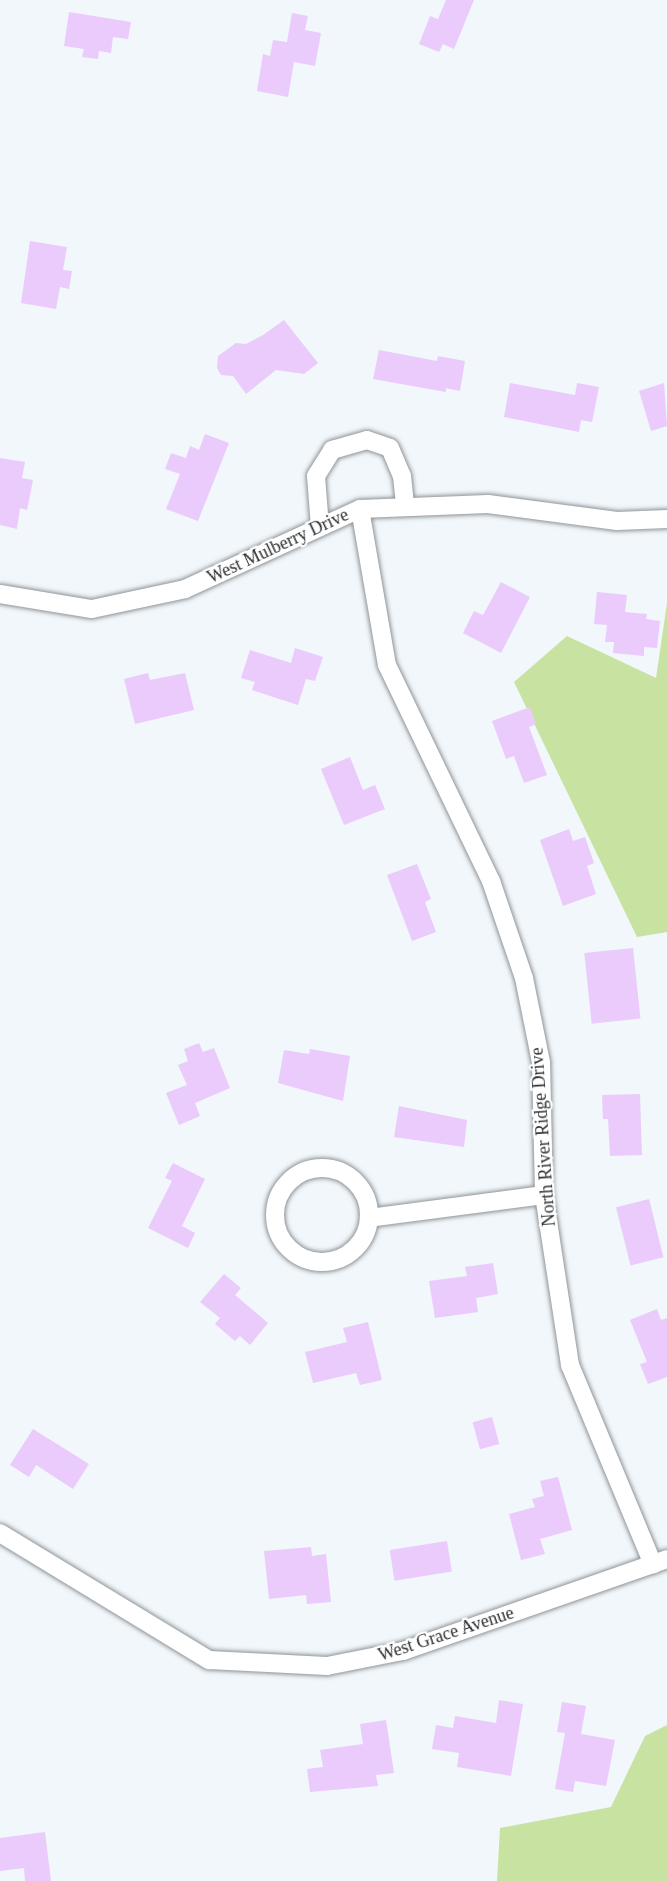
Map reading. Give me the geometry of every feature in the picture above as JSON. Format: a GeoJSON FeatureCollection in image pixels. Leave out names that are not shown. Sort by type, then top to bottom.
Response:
{"type":"FeatureCollection","features":[{"type":"Feature","properties":{"kind":"street"},"geometry":{"type":"LineString","coordinates":[[320,527],[316,476],[332,450],[368,440],[390,448],[402,476],[405,507]]}},
{"type":"Feature","properties":{"kind":"street","name":"West Mulberry Drive"},"geometry":{"type":"LineString","coordinates":[[0,594],[92,609],[185,589],[360,509],[488,504],[617,520],[667,519]]}},
{"type":"Feature","properties":{"kind":"street","name":"North River Ridge Drive"},"geometry":{"type":"LineString","coordinates":[[360,509],[387,665],[491,881],[524,978],[541,1062],[544,1195],[570,1365],[660,1561]]}},
{"type":"Feature","properties":{"kind":"street"},"geometry":{"type":"LineString","coordinates":[[306,1170],[336,1170],[361,1188],[369,1218],[365,1233],[351,1251],[330,1261],[314,1261],[287,1247],[278,1234],[275,1203],[292,1178],[306,1170]]}},
{"type":"Feature","properties":{"kind":"street"},"geometry":{"type":"LineString","coordinates":[[369,1218],[544,1195]]}},
{"type":"Feature","properties":{"kind":"street","name":"West Grace Avenue"},"geometry":{"type":"LineString","coordinates":[[0,1533],[209,1660],[327,1666],[403,1651],[660,1561]]}},
{"type":"Feature","properties":{"kind":"green space"},"geometry":{"type":"Polygon","coordinates":[[[667,603],[667,932],[637,937],[514,682],[567,636],[656,678],[667,603]]]}},
{"type":"Feature","properties":{"kind":"green space"},"geometry":{"type":"Polygon","coordinates":[[[667,1725],[667,1881],[497,1881],[500,1828],[611,1807],[645,1736],[667,1725]]]}},
{"type":"Feature","properties":{"kind":"building"},"geometry":{"type":"Polygon","coordinates":[[[446,0],[474,0],[454,49],[443,44],[439,52],[419,44],[430,16],[438,19],[446,0]]]}},
{"type":"Feature","properties":{"kind":"building"},"geometry":{"type":"Polygon","coordinates":[[[69,12],[131,22],[128,39],[113,37],[111,53],[99,51],[98,59],[82,57],[84,49],[64,46],[69,12]]]}},
{"type":"Feature","properties":{"kind":"building"},"geometry":{"type":"Polygon","coordinates":[[[292,13],[308,16],[305,30],[321,33],[315,66],[294,62],[288,97],[257,91],[263,54],[270,56],[273,40],[287,42],[292,13]]]}},
{"type":"Feature","properties":{"kind":"building"},"geometry":{"type":"Polygon","coordinates":[[[30,241],[67,247],[63,270],[72,271],[69,289],[60,287],[56,309],[21,303],[30,241]]]}},
{"type":"Feature","properties":{"kind":"building"},"geometry":{"type":"Polygon","coordinates":[[[284,320],[318,363],[304,374],[276,370],[246,394],[233,376],[221,375],[217,368],[218,356],[236,343],[246,344],[263,335],[284,320]]]}},
{"type":"Feature","properties":{"kind":"building"},"geometry":{"type":"Polygon","coordinates":[[[379,350],[437,361],[438,356],[465,361],[460,391],[446,388],[446,392],[373,379],[379,350]]]}},
{"type":"Feature","properties":{"kind":"building"},"geometry":{"type":"Polygon","coordinates":[[[510,383],[575,395],[577,383],[599,387],[592,422],[581,420],[579,432],[504,417],[510,383]]]}},
{"type":"Feature","properties":{"kind":"building"},"geometry":{"type":"Polygon","coordinates":[[[664,383],[667,426],[651,431],[639,391],[664,383]]]}},
{"type":"Feature","properties":{"kind":"building"},"geometry":{"type":"Polygon","coordinates":[[[205,434],[229,443],[198,521],[166,509],[180,474],[165,469],[171,453],[186,458],[190,446],[199,450],[205,434]]]}},
{"type":"Feature","properties":{"kind":"building"},"geometry":{"type":"Polygon","coordinates":[[[0,458],[25,462],[22,478],[33,480],[27,510],[20,508],[17,529],[0,525],[0,458]]]}},
{"type":"Feature","properties":{"kind":"building"},"geometry":{"type":"Polygon","coordinates":[[[501,582],[530,597],[501,653],[463,633],[474,611],[483,615],[501,582]]]}},
{"type":"Feature","properties":{"kind":"building"},"geometry":{"type":"Polygon","coordinates":[[[597,592],[627,595],[625,612],[647,614],[646,619],[660,621],[657,648],[644,647],[644,656],[613,653],[614,642],[605,642],[607,625],[594,624],[597,592]]]}},
{"type":"Feature","properties":{"kind":"building"},"geometry":{"type":"Polygon","coordinates":[[[295,648],[323,657],[315,681],[306,679],[298,705],[252,690],[255,682],[241,678],[250,650],[291,663],[295,648]]]}},
{"type":"Feature","properties":{"kind":"building"},"geometry":{"type":"Polygon","coordinates":[[[148,673],[150,680],[185,673],[194,710],[135,724],[124,679],[148,673]]]}},
{"type":"Feature","properties":{"kind":"building"},"geometry":{"type":"Polygon","coordinates":[[[530,707],[536,724],[529,727],[547,775],[524,783],[514,756],[506,759],[492,721],[530,707]]]}},
{"type":"Feature","properties":{"kind":"building"},"geometry":{"type":"Polygon","coordinates":[[[350,757],[363,790],[375,785],[385,809],[344,825],[321,769],[350,757]]]}},
{"type":"Feature","properties":{"kind":"building"},"geometry":{"type":"Polygon","coordinates":[[[569,829],[573,841],[585,837],[594,863],[587,866],[596,894],[563,906],[540,840],[569,829]]]}},
{"type":"Feature","properties":{"kind":"building"},"geometry":{"type":"Polygon","coordinates":[[[417,864],[431,899],[425,902],[436,932],[412,941],[387,875],[417,864]]]}},
{"type":"Feature","properties":{"kind":"building"},"geometry":{"type":"Polygon","coordinates":[[[633,948],[640,1019],[592,1024],[584,953],[633,948]]]}},
{"type":"Feature","properties":{"kind":"building"},"geometry":{"type":"Polygon","coordinates":[[[199,1043],[203,1052],[214,1048],[230,1088],[195,1103],[200,1116],[179,1125],[166,1093],[187,1085],[178,1065],[188,1061],[184,1049],[199,1043]]]}},
{"type":"Feature","properties":{"kind":"building"},"geometry":{"type":"Polygon","coordinates":[[[310,1049],[350,1056],[343,1101],[278,1083],[284,1050],[309,1054],[310,1049]]]}},
{"type":"Feature","properties":{"kind":"building"},"geometry":{"type":"Polygon","coordinates":[[[640,1094],[642,1155],[610,1156],[608,1119],[603,1119],[602,1095],[640,1094]]]}},
{"type":"Feature","properties":{"kind":"building"},"geometry":{"type":"Polygon","coordinates":[[[399,1106],[467,1120],[464,1147],[394,1137],[399,1106]]]}},
{"type":"Feature","properties":{"kind":"building"},"geometry":{"type":"Polygon","coordinates":[[[173,1163],[205,1179],[182,1226],[195,1233],[188,1248],[148,1228],[172,1181],[165,1178],[173,1163]]]}},
{"type":"Feature","properties":{"kind":"building"},"geometry":{"type":"Polygon","coordinates":[[[649,1199],[664,1257],[631,1265],[616,1207],[649,1199]]]}},
{"type":"Feature","properties":{"kind":"building"},"geometry":{"type":"Polygon","coordinates":[[[493,1263],[498,1294],[476,1298],[478,1312],[435,1318],[429,1281],[467,1276],[465,1267],[493,1263]]]}},
{"type":"Feature","properties":{"kind":"building"},"geometry":{"type":"Polygon","coordinates":[[[224,1274],[241,1288],[235,1295],[268,1323],[250,1345],[240,1336],[235,1341],[215,1324],[220,1318],[200,1302],[224,1274]]]}},
{"type":"Feature","properties":{"kind":"building"},"geometry":{"type":"Polygon","coordinates":[[[657,1309],[661,1320],[667,1318],[667,1377],[648,1384],[640,1364],[647,1362],[630,1320],[657,1309]]]}},
{"type":"Feature","properties":{"kind":"building"},"geometry":{"type":"Polygon","coordinates":[[[368,1322],[382,1380],[360,1385],[356,1373],[313,1383],[305,1352],[347,1342],[343,1328],[368,1322]]]}},
{"type":"Feature","properties":{"kind":"building"},"geometry":{"type":"Polygon","coordinates":[[[492,1417],[499,1444],[480,1449],[473,1422],[492,1417]]]}},
{"type":"Feature","properties":{"kind":"building"},"geometry":{"type":"Polygon","coordinates":[[[33,1429],[89,1464],[73,1489],[36,1465],[29,1477],[10,1465],[33,1429]]]}},
{"type":"Feature","properties":{"kind":"building"},"geometry":{"type":"Polygon","coordinates":[[[558,1477],[572,1530],[540,1539],[545,1554],[521,1560],[509,1514],[535,1507],[532,1499],[544,1496],[540,1481],[558,1477]]]}},
{"type":"Feature","properties":{"kind":"building"},"geometry":{"type":"Polygon","coordinates":[[[447,1541],[452,1572],[395,1581],[390,1550],[447,1541]]]}},
{"type":"Feature","properties":{"kind":"building"},"geometry":{"type":"Polygon","coordinates":[[[311,1547],[312,1556],[326,1554],[331,1602],[307,1604],[306,1595],[269,1599],[264,1551],[311,1547]]]}},
{"type":"Feature","properties":{"kind":"building"},"geometry":{"type":"Polygon","coordinates":[[[499,1700],[523,1704],[511,1776],[457,1767],[459,1753],[432,1749],[436,1725],[453,1728],[455,1716],[496,1723],[499,1700]]]}},
{"type":"Feature","properties":{"kind":"building"},"geometry":{"type":"Polygon","coordinates":[[[562,1702],[586,1706],[581,1734],[615,1740],[606,1786],[575,1781],[573,1792],[555,1789],[565,1733],[557,1732],[562,1702]]]}},
{"type":"Feature","properties":{"kind":"building"},"geometry":{"type":"Polygon","coordinates":[[[386,1720],[394,1773],[376,1775],[378,1786],[310,1792],[307,1769],[323,1767],[320,1750],[363,1744],[360,1724],[386,1720]]]}},
{"type":"Feature","properties":{"kind":"building"},"geometry":{"type":"Polygon","coordinates":[[[45,1832],[51,1881],[25,1881],[24,1868],[0,1871],[0,1838],[45,1832]]]}}]}
